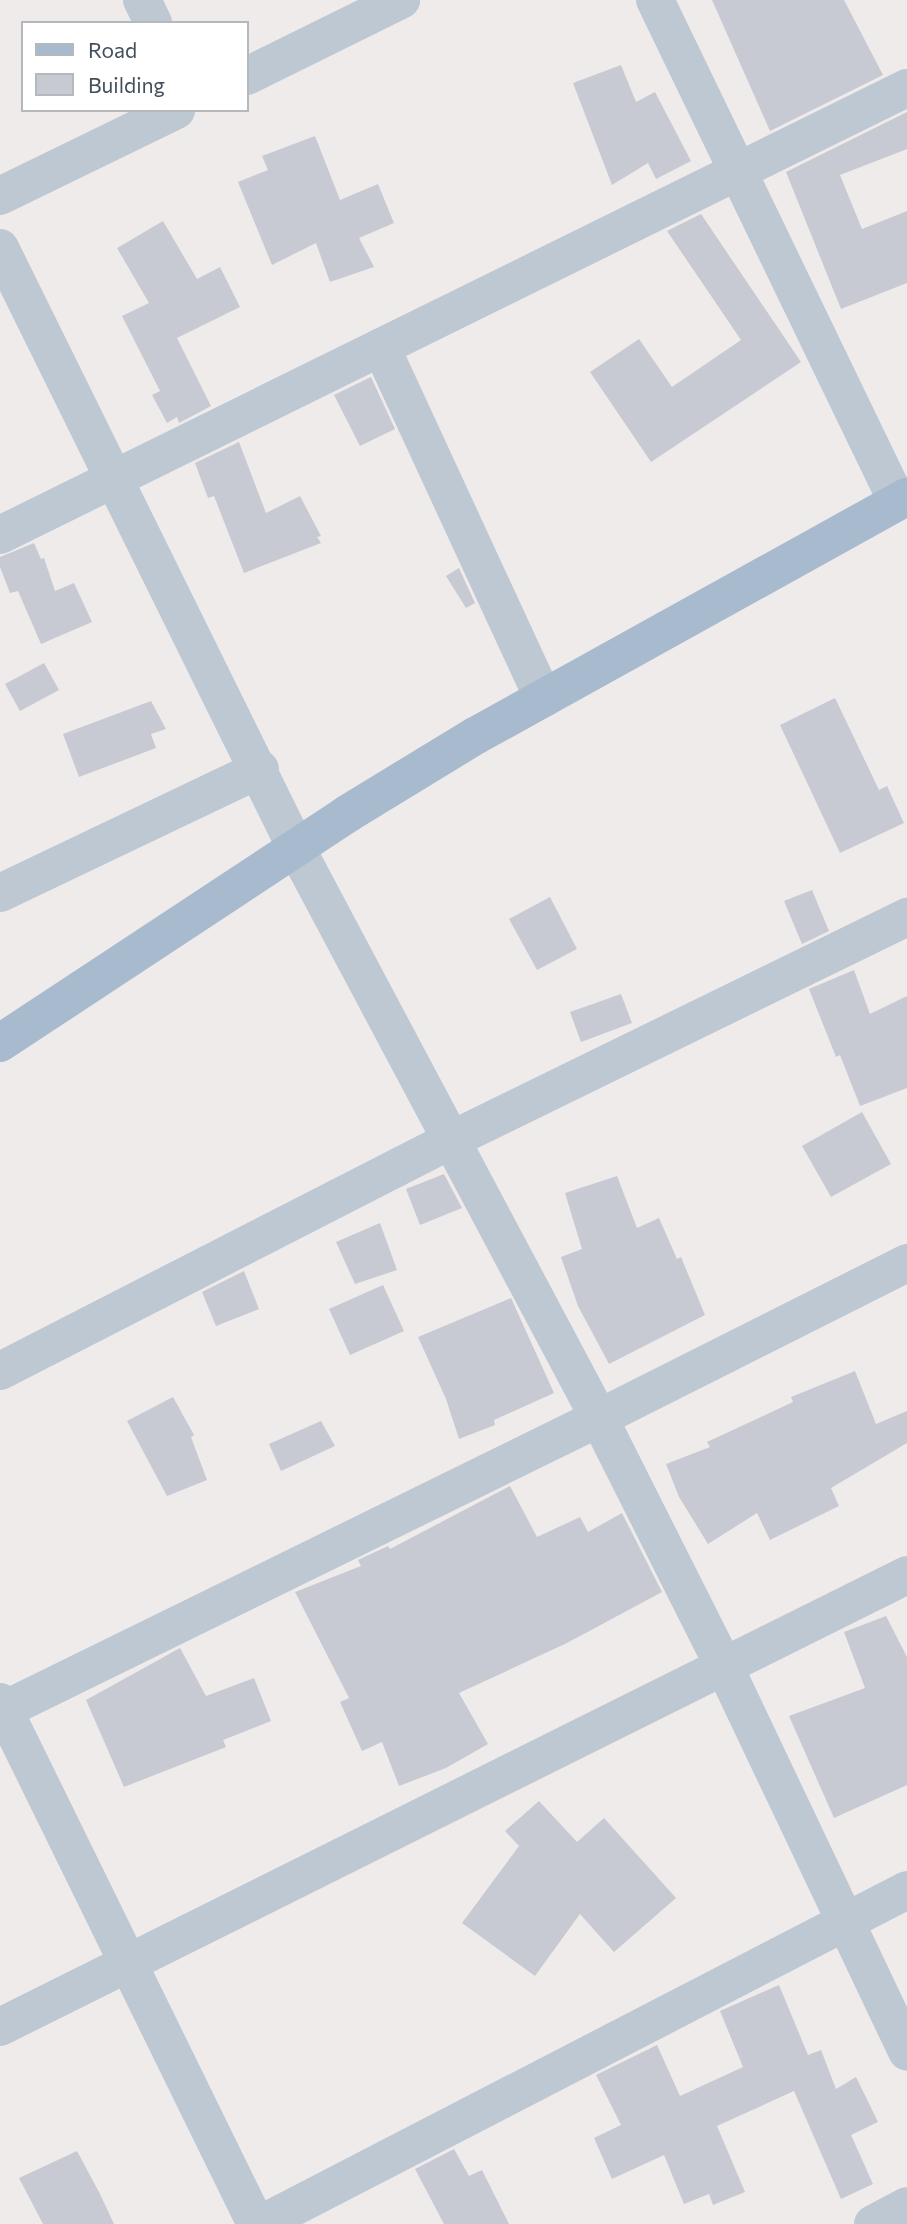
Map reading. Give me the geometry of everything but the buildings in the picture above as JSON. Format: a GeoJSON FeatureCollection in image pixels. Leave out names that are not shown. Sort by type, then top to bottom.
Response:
{"type":"FeatureCollection","features":[{"type":"Feature","properties":{"kind":"main road"},"geometry":{"type":"LineString","coordinates":[[0,1043],[296,848],[543,698],[902,499]]}},
{"type":"Feature","properties":{"kind":"street"},"geometry":{"type":"LineString","coordinates":[[142,0],[152,21]]}},
{"type":"Feature","properties":{"kind":"street"},"geometry":{"type":"LineString","coordinates":[[248,76],[401,0]]}},
{"type":"Feature","properties":{"kind":"street"},"geometry":{"type":"LineString","coordinates":[[655,0],[902,499]]}},
{"type":"Feature","properties":{"kind":"street"},"geometry":{"type":"LineString","coordinates":[[0,535],[907,88]]}},
{"type":"Feature","properties":{"kind":"street"},"geometry":{"type":"LineString","coordinates":[[0,196],[172,112]]}},
{"type":"Feature","properties":{"kind":"street"},"geometry":{"type":"LineString","coordinates":[[0,248],[113,480],[260,769],[296,848],[599,1419],[724,1666],[907,2052]]}},
{"type":"Feature","properties":{"kind":"street"},"geometry":{"type":"LineString","coordinates":[[382,346],[543,698]]}},
{"type":"Feature","properties":{"kind":"street"},"geometry":{"type":"LineString","coordinates":[[0,893],[260,769]]}},
{"type":"Feature","properties":{"kind":"street"},"geometry":{"type":"LineString","coordinates":[[0,1371],[452,1140],[907,917]]}},
{"type":"Feature","properties":{"kind":"street"},"geometry":{"type":"LineString","coordinates":[[907,1263],[599,1419],[1,1708],[259,2224],[907,1890]]}},
{"type":"Feature","properties":{"kind":"street"},"geometry":{"type":"LineString","coordinates":[[0,2027],[907,1575]]}},
{"type":"Feature","properties":{"kind":"street"},"geometry":{"type":"LineString","coordinates":[[873,2224],[907,2206]]}}]}
